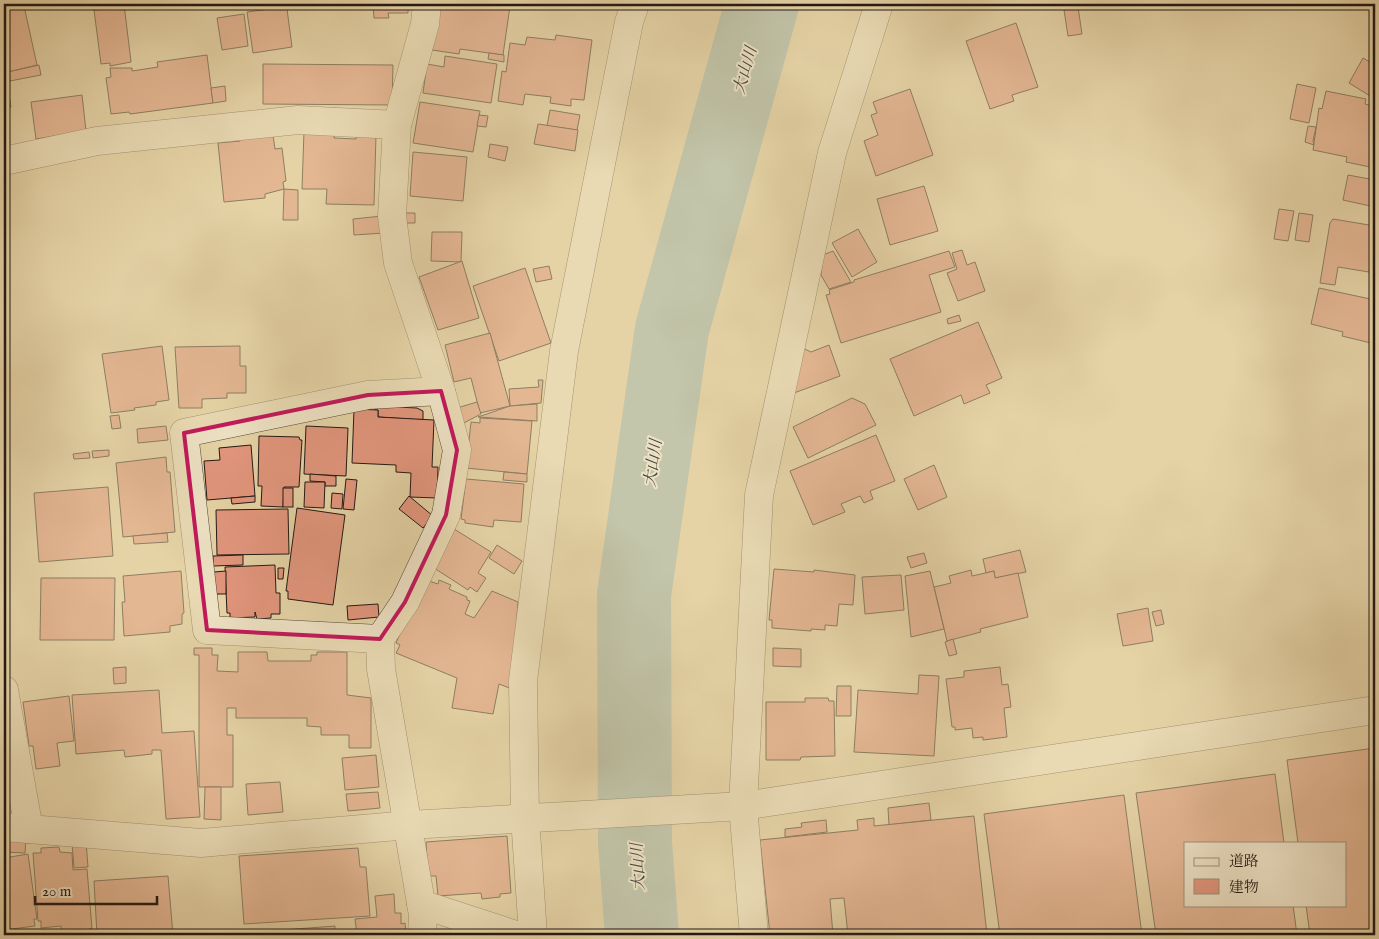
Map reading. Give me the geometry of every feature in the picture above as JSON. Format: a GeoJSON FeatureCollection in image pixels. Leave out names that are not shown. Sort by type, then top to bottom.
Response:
{"type":"FeatureCollection","features":[{"type":"Feature","properties":{"kind":"street"},"geometry":{"type":"LineString","coordinates":[[422,935],[421,904],[381,669],[380,639],[405,602],[446,515],[457,450],[441,391],[398,263],[392,216],[397,125],[426,24],[427,4]]}},
{"type":"Feature","properties":{"kind":"street"},"geometry":{"type":"LineString","coordinates":[[533,935],[534,816],[523,682],[564,352],[634,4]]}},
{"type":"Feature","properties":{"kind":"street"},"geometry":{"type":"LineString","coordinates":[[754,935],[743,806],[759,495],[832,153],[879,4]]}},
{"type":"Feature","properties":{"kind":"street"},"geometry":{"type":"LineString","coordinates":[[4,161],[97,142],[298,120],[397,125]]}},
{"type":"Feature","properties":{"kind":"street"},"geometry":{"type":"LineString","coordinates":[[380,639],[207,630],[184,433],[368,395],[441,391]]}},
{"type":"Feature","properties":{"kind":"street"},"geometry":{"type":"LineString","coordinates":[[4,690],[17,828],[201,843],[534,816],[743,806],[1375,710]]}},
{"type":"Feature","properties":{"kind":"street"},"geometry":{"type":"LineString","coordinates":[[421,904],[516,935]]}},
{"type":"Feature","properties":{"kind":"highlighted area"},"geometry":{"type":"Polygon","coordinates":[[[441,391],[457,450],[446,515],[405,602],[380,639],[207,630],[184,433],[368,395],[441,391]]]}},
{"type":"Feature","properties":{"kind":"building"},"geometry":{"type":"Polygon","coordinates":[[[26,4],[50,4],[26,7],[26,4]]]}},
{"type":"Feature","properties":{"kind":"building"},"geometry":{"type":"Polygon","coordinates":[[[107,4],[124,4],[131,62],[110,66],[110,63],[101,64],[94,10],[108,9],[107,4]]]}},
{"type":"Feature","properties":{"kind":"building"},"geometry":{"type":"Polygon","coordinates":[[[373,4],[408,4],[408,13],[388,13],[389,18],[374,18],[373,4]]]}},
{"type":"Feature","properties":{"kind":"building"},"geometry":{"type":"Polygon","coordinates":[[[441,4],[510,6],[503,55],[460,49],[459,54],[432,50],[441,4]]]}},
{"type":"Feature","properties":{"kind":"building"},"geometry":{"type":"Polygon","coordinates":[[[24,6],[37,65],[8,72],[4,54],[4,11],[24,6]]]}},
{"type":"Feature","properties":{"kind":"building"},"geometry":{"type":"Polygon","coordinates":[[[1078,7],[1082,34],[1068,36],[1064,10],[1078,7]]]}},
{"type":"Feature","properties":{"kind":"building"},"geometry":{"type":"Polygon","coordinates":[[[279,8],[279,10],[287,9],[292,47],[253,53],[247,12],[279,8]]]}},
{"type":"Feature","properties":{"kind":"building"},"geometry":{"type":"Polygon","coordinates":[[[244,14],[248,46],[222,50],[217,18],[244,14]]]}},
{"type":"Feature","properties":{"kind":"building"},"geometry":{"type":"Polygon","coordinates":[[[1016,23],[1038,87],[1012,95],[1014,101],[990,109],[966,41],[1016,23]]]}},
{"type":"Feature","properties":{"kind":"building"},"geometry":{"type":"Polygon","coordinates":[[[556,35],[592,40],[584,100],[571,99],[571,106],[550,103],[551,97],[525,94],[523,105],[498,101],[502,71],[506,72],[510,43],[525,45],[527,37],[555,40],[556,35]]]}},
{"type":"Feature","properties":{"kind":"building"},"geometry":{"type":"Polygon","coordinates":[[[489,53],[504,55],[504,62],[488,59],[489,53]]]}},
{"type":"Feature","properties":{"kind":"building"},"geometry":{"type":"Polygon","coordinates":[[[207,55],[213,103],[130,114],[129,112],[111,114],[106,78],[111,77],[110,68],[132,68],[132,71],[158,67],[157,62],[207,55]]]}},
{"type":"Feature","properties":{"kind":"building"},"geometry":{"type":"Polygon","coordinates":[[[445,56],[497,64],[491,103],[423,93],[427,64],[444,67],[445,56]]]}},
{"type":"Feature","properties":{"kind":"building"},"geometry":{"type":"Polygon","coordinates":[[[1363,58],[1375,65],[1375,99],[1349,83],[1363,58]]]}},
{"type":"Feature","properties":{"kind":"building"},"geometry":{"type":"Polygon","coordinates":[[[263,64],[393,65],[392,105],[263,104],[263,64]]]}},
{"type":"Feature","properties":{"kind":"building"},"geometry":{"type":"Polygon","coordinates":[[[39,65],[41,75],[10,81],[8,72],[39,65]]]}},
{"type":"Feature","properties":{"kind":"building"},"geometry":{"type":"Polygon","coordinates":[[[6,78],[11,107],[4,108],[4,79],[6,78]]]}},
{"type":"Feature","properties":{"kind":"building"},"geometry":{"type":"Polygon","coordinates":[[[1297,84],[1316,88],[1309,123],[1290,119],[1297,84]]]}},
{"type":"Feature","properties":{"kind":"building"},"geometry":{"type":"Polygon","coordinates":[[[225,86],[226,101],[213,103],[211,88],[225,86]]]}},
{"type":"Feature","properties":{"kind":"building"},"geometry":{"type":"Polygon","coordinates":[[[910,89],[933,155],[876,176],[864,141],[878,135],[871,115],[877,113],[873,102],[910,89]]]}},
{"type":"Feature","properties":{"kind":"building"},"geometry":{"type":"Polygon","coordinates":[[[1326,91],[1366,99],[1365,104],[1375,107],[1375,168],[1346,162],[1347,157],[1313,150],[1319,108],[1322,109],[1326,91]]]}},
{"type":"Feature","properties":{"kind":"building"},"geometry":{"type":"Polygon","coordinates":[[[82,95],[86,131],[36,139],[31,102],[82,95]]]}},
{"type":"Feature","properties":{"kind":"building"},"geometry":{"type":"Polygon","coordinates":[[[420,102],[480,111],[473,152],[413,143],[420,102]]]}},
{"type":"Feature","properties":{"kind":"building"},"geometry":{"type":"Polygon","coordinates":[[[550,110],[580,115],[577,130],[547,126],[550,110]]]}},
{"type":"Feature","properties":{"kind":"building"},"geometry":{"type":"Polygon","coordinates":[[[479,115],[488,116],[486,127],[477,126],[479,115]]]}},
{"type":"Feature","properties":{"kind":"building"},"geometry":{"type":"Polygon","coordinates":[[[538,124],[578,130],[575,151],[534,144],[538,124]]]}},
{"type":"Feature","properties":{"kind":"building"},"geometry":{"type":"Polygon","coordinates":[[[1308,126],[1316,127],[1314,145],[1305,142],[1308,126]]]}},
{"type":"Feature","properties":{"kind":"building"},"geometry":{"type":"Polygon","coordinates":[[[304,131],[335,131],[334,138],[356,139],[356,135],[376,135],[374,205],[326,204],[327,189],[302,189],[304,131]]]}},
{"type":"Feature","properties":{"kind":"building"},"geometry":{"type":"Polygon","coordinates":[[[273,135],[275,149],[282,148],[286,181],[283,182],[284,189],[265,194],[265,198],[224,202],[218,143],[240,141],[239,138],[273,135]]]}},
{"type":"Feature","properties":{"kind":"building"},"geometry":{"type":"Polygon","coordinates":[[[490,144],[508,147],[505,161],[488,157],[490,144]]]}},
{"type":"Feature","properties":{"kind":"building"},"geometry":{"type":"Polygon","coordinates":[[[413,152],[467,157],[463,201],[410,196],[413,152]]]}},
{"type":"Feature","properties":{"kind":"building"},"geometry":{"type":"Polygon","coordinates":[[[1348,175],[1375,180],[1375,207],[1343,200],[1348,175]]]}},
{"type":"Feature","properties":{"kind":"building"},"geometry":{"type":"Polygon","coordinates":[[[924,186],[938,231],[890,245],[877,199],[924,186]]]}},
{"type":"Feature","properties":{"kind":"building"},"geometry":{"type":"Polygon","coordinates":[[[284,189],[298,190],[298,220],[283,220],[284,189]]]}},
{"type":"Feature","properties":{"kind":"building"},"geometry":{"type":"Polygon","coordinates":[[[1279,209],[1294,211],[1288,241],[1274,239],[1279,209]]]}},
{"type":"Feature","properties":{"kind":"building"},"geometry":{"type":"Polygon","coordinates":[[[405,213],[415,213],[415,223],[406,223],[405,213]]]}},
{"type":"Feature","properties":{"kind":"building"},"geometry":{"type":"Polygon","coordinates":[[[1299,213],[1313,215],[1309,242],[1295,240],[1299,213]]]}},
{"type":"Feature","properties":{"kind":"building"},"geometry":{"type":"Polygon","coordinates":[[[382,216],[384,233],[354,235],[353,219],[382,216]]]}},
{"type":"Feature","properties":{"kind":"building"},"geometry":{"type":"Polygon","coordinates":[[[1333,219],[1375,226],[1375,273],[1338,267],[1335,285],[1320,283],[1330,223],[1333,219]]]}},
{"type":"Feature","properties":{"kind":"building"},"geometry":{"type":"Polygon","coordinates":[[[858,229],[877,262],[852,277],[832,243],[858,229]]]}},
{"type":"Feature","properties":{"kind":"building"},"geometry":{"type":"Polygon","coordinates":[[[432,232],[462,232],[461,262],[431,261],[432,232]]]}},
{"type":"Feature","properties":{"kind":"building"},"geometry":{"type":"Polygon","coordinates":[[[962,250],[967,265],[975,262],[985,291],[958,301],[947,273],[957,269],[952,253],[962,250]]]}},
{"type":"Feature","properties":{"kind":"building"},"geometry":{"type":"Polygon","coordinates":[[[833,251],[851,282],[829,289],[821,275],[823,255],[833,251]]]}},
{"type":"Feature","properties":{"kind":"building"},"geometry":{"type":"Polygon","coordinates":[[[949,251],[955,267],[929,275],[941,312],[841,343],[826,295],[830,294],[829,290],[854,282],[854,280],[949,251]]]}},
{"type":"Feature","properties":{"kind":"building"},"geometry":{"type":"Polygon","coordinates":[[[462,261],[479,318],[438,330],[419,277],[462,261]]]}},
{"type":"Feature","properties":{"kind":"building"},"geometry":{"type":"Polygon","coordinates":[[[549,266],[552,279],[536,282],[533,269],[549,266]]]}},
{"type":"Feature","properties":{"kind":"building"},"geometry":{"type":"Polygon","coordinates":[[[525,268],[551,343],[499,361],[473,286],[525,268]]]}},
{"type":"Feature","properties":{"kind":"building"},"geometry":{"type":"Polygon","coordinates":[[[1319,288],[1375,300],[1375,344],[1342,336],[1343,332],[1311,324],[1319,288]]]}},
{"type":"Feature","properties":{"kind":"building"},"geometry":{"type":"Polygon","coordinates":[[[959,315],[961,321],[948,324],[947,319],[959,315]]]}},
{"type":"Feature","properties":{"kind":"building"},"geometry":{"type":"Polygon","coordinates":[[[978,322],[1002,378],[986,385],[990,393],[964,404],[961,395],[914,416],[890,359],[978,322]]]}},
{"type":"Feature","properties":{"kind":"building"},"geometry":{"type":"Polygon","coordinates":[[[490,333],[510,406],[480,413],[471,378],[454,382],[445,345],[490,333]]]}},
{"type":"Feature","properties":{"kind":"building"},"geometry":{"type":"Polygon","coordinates":[[[829,345],[840,376],[794,393],[802,350],[805,349],[811,352],[829,345]]]}},
{"type":"Feature","properties":{"kind":"building"},"geometry":{"type":"Polygon","coordinates":[[[162,346],[169,400],[156,402],[156,405],[134,408],[135,410],[111,413],[102,354],[162,346]]]}},
{"type":"Feature","properties":{"kind":"building"},"geometry":{"type":"Polygon","coordinates":[[[240,346],[240,366],[246,366],[246,393],[227,393],[227,398],[202,399],[202,408],[179,408],[175,347],[240,346]]]}},
{"type":"Feature","properties":{"kind":"building"},"geometry":{"type":"Polygon","coordinates":[[[538,380],[543,380],[541,403],[510,406],[509,389],[539,387],[538,380]]]}},
{"type":"Feature","properties":{"kind":"building"},"geometry":{"type":"Polygon","coordinates":[[[852,398],[865,404],[876,425],[808,458],[793,427],[852,398]]]}},
{"type":"Feature","properties":{"kind":"building"},"geometry":{"type":"Polygon","coordinates":[[[477,402],[481,414],[462,424],[457,408],[477,402]]]}},
{"type":"Feature","properties":{"kind":"building"},"geometry":{"type":"Polygon","coordinates":[[[537,404],[537,421],[478,417],[510,406],[537,404]]]}},
{"type":"Feature","properties":{"kind":"building"},"geometry":{"type":"Polygon","coordinates":[[[375,406],[417,408],[423,411],[423,420],[378,417],[378,410],[375,410],[375,406]]]}},
{"type":"Feature","properties":{"kind":"building"},"geometry":{"type":"Polygon","coordinates":[[[354,409],[378,410],[378,417],[434,420],[432,467],[438,467],[437,498],[410,497],[411,473],[396,472],[396,465],[352,463],[354,409]]]}},
{"type":"Feature","properties":{"kind":"building"},"geometry":{"type":"Polygon","coordinates":[[[119,415],[121,428],[112,429],[110,416],[119,415]]]}},
{"type":"Feature","properties":{"kind":"building"},"geometry":{"type":"Polygon","coordinates":[[[480,418],[532,421],[527,474],[466,468],[471,422],[480,423],[480,418]]]}},
{"type":"Feature","properties":{"kind":"building"},"geometry":{"type":"Polygon","coordinates":[[[166,426],[168,440],[138,443],[137,429],[166,426]]]}},
{"type":"Feature","properties":{"kind":"building"},"geometry":{"type":"Polygon","coordinates":[[[306,426],[348,428],[346,476],[304,474],[306,426]]]}},
{"type":"Feature","properties":{"kind":"building"},"geometry":{"type":"Polygon","coordinates":[[[876,435],[895,481],[870,491],[873,499],[864,503],[860,496],[841,504],[845,512],[813,525],[790,471],[876,435]]]}},
{"type":"Feature","properties":{"kind":"building"},"geometry":{"type":"Polygon","coordinates":[[[259,436],[299,437],[302,440],[299,487],[284,487],[283,507],[261,506],[262,486],[258,486],[259,436]]]}},
{"type":"Feature","properties":{"kind":"building"},"geometry":{"type":"Polygon","coordinates":[[[251,445],[255,496],[207,500],[204,461],[220,460],[219,448],[251,445]]]}},
{"type":"Feature","properties":{"kind":"building"},"geometry":{"type":"Polygon","coordinates":[[[109,450],[109,456],[93,458],[92,451],[109,450]]]}},
{"type":"Feature","properties":{"kind":"building"},"geometry":{"type":"Polygon","coordinates":[[[89,452],[90,458],[74,459],[73,454],[89,452]]]}},
{"type":"Feature","properties":{"kind":"building"},"geometry":{"type":"Polygon","coordinates":[[[166,457],[167,472],[170,472],[175,532],[123,537],[116,463],[166,457]]]}},
{"type":"Feature","properties":{"kind":"building"},"geometry":{"type":"Polygon","coordinates":[[[934,465],[947,497],[918,510],[904,479],[934,465]]]}},
{"type":"Feature","properties":{"kind":"building"},"geometry":{"type":"Polygon","coordinates":[[[504,472],[527,474],[527,482],[503,480],[504,472]]]}},
{"type":"Feature","properties":{"kind":"building"},"geometry":{"type":"Polygon","coordinates":[[[310,474],[336,476],[336,486],[325,486],[325,482],[310,481],[310,474]]]}},
{"type":"Feature","properties":{"kind":"building"},"geometry":{"type":"Polygon","coordinates":[[[346,479],[357,480],[354,510],[343,509],[346,479]]]}},
{"type":"Feature","properties":{"kind":"building"},"geometry":{"type":"Polygon","coordinates":[[[466,479],[524,484],[521,522],[494,520],[493,527],[465,523],[465,520],[461,519],[466,479]]]}},
{"type":"Feature","properties":{"kind":"building"},"geometry":{"type":"Polygon","coordinates":[[[305,482],[325,482],[324,508],[304,507],[305,482]]]}},
{"type":"Feature","properties":{"kind":"building"},"geometry":{"type":"Polygon","coordinates":[[[108,487],[113,556],[39,562],[34,493],[108,487]]]}},
{"type":"Feature","properties":{"kind":"building"},"geometry":{"type":"Polygon","coordinates":[[[283,488],[293,488],[293,507],[283,507],[283,488]]]}},
{"type":"Feature","properties":{"kind":"building"},"geometry":{"type":"Polygon","coordinates":[[[332,493],[343,494],[342,509],[331,508],[332,493]]]}},
{"type":"Feature","properties":{"kind":"building"},"geometry":{"type":"Polygon","coordinates":[[[255,496],[255,502],[232,504],[231,498],[255,496]]]}},
{"type":"Feature","properties":{"kind":"building"},"geometry":{"type":"Polygon","coordinates":[[[409,496],[433,516],[423,528],[399,509],[409,496]]]}},
{"type":"Feature","properties":{"kind":"building"},"geometry":{"type":"Polygon","coordinates":[[[297,508],[345,515],[333,605],[288,599],[288,591],[286,591],[297,508]]]}},
{"type":"Feature","properties":{"kind":"building"},"geometry":{"type":"Polygon","coordinates":[[[288,509],[289,554],[217,555],[216,510],[288,509]]]}},
{"type":"Feature","properties":{"kind":"building"},"geometry":{"type":"Polygon","coordinates":[[[454,529],[491,552],[478,573],[486,578],[477,592],[470,587],[468,590],[431,566],[454,529]]]}},
{"type":"Feature","properties":{"kind":"building"},"geometry":{"type":"Polygon","coordinates":[[[167,533],[168,542],[134,544],[133,536],[167,533]]]}},
{"type":"Feature","properties":{"kind":"building"},"geometry":{"type":"Polygon","coordinates":[[[497,545],[522,561],[514,574],[489,558],[497,545]]]}},
{"type":"Feature","properties":{"kind":"building"},"geometry":{"type":"Polygon","coordinates":[[[1020,550],[1026,572],[995,578],[994,571],[986,573],[983,559],[1020,550]]]}},
{"type":"Feature","properties":{"kind":"building"},"geometry":{"type":"Polygon","coordinates":[[[924,553],[927,563],[911,568],[907,557],[924,553]]]}},
{"type":"Feature","properties":{"kind":"building"},"geometry":{"type":"Polygon","coordinates":[[[243,555],[243,565],[213,566],[213,556],[243,555]]]}},
{"type":"Feature","properties":{"kind":"building"},"geometry":{"type":"Polygon","coordinates":[[[275,565],[276,593],[280,593],[280,614],[271,614],[271,618],[257,619],[255,612],[255,617],[230,618],[230,613],[227,613],[225,567],[275,565]]]}},
{"type":"Feature","properties":{"kind":"building"},"geometry":{"type":"Polygon","coordinates":[[[278,568],[284,568],[283,579],[278,579],[278,568]]]}},
{"type":"Feature","properties":{"kind":"building"},"geometry":{"type":"Polygon","coordinates":[[[774,569],[814,572],[814,570],[855,575],[853,605],[839,604],[837,626],[825,625],[825,630],[811,629],[811,631],[772,628],[772,620],[769,620],[774,569]]]}},
{"type":"Feature","properties":{"kind":"building"},"geometry":{"type":"Polygon","coordinates":[[[971,570],[972,576],[994,571],[995,578],[1018,573],[1028,617],[980,629],[981,632],[947,641],[934,587],[951,583],[949,576],[971,570]]]}},
{"type":"Feature","properties":{"kind":"building"},"geometry":{"type":"Polygon","coordinates":[[[181,571],[184,613],[182,614],[182,624],[170,626],[170,632],[124,636],[122,602],[125,602],[123,576],[181,571]]]}},
{"type":"Feature","properties":{"kind":"building"},"geometry":{"type":"Polygon","coordinates":[[[226,571],[226,594],[214,594],[214,572],[226,571]]]}},
{"type":"Feature","properties":{"kind":"building"},"geometry":{"type":"Polygon","coordinates":[[[930,571],[944,629],[911,637],[905,576],[930,571]]]}},
{"type":"Feature","properties":{"kind":"building"},"geometry":{"type":"Polygon","coordinates":[[[901,575],[904,610],[865,614],[862,577],[901,575]]]}},
{"type":"Feature","properties":{"kind":"building"},"geometry":{"type":"Polygon","coordinates":[[[41,578],[115,578],[114,640],[40,640],[41,578]]]}},
{"type":"Feature","properties":{"kind":"building"},"geometry":{"type":"Polygon","coordinates":[[[426,580],[438,584],[439,580],[451,585],[449,589],[467,597],[467,600],[470,601],[465,614],[474,618],[492,591],[518,602],[512,689],[499,684],[493,714],[452,708],[457,678],[396,653],[400,645],[396,643],[414,601],[426,580]]]}},
{"type":"Feature","properties":{"kind":"building"},"geometry":{"type":"Polygon","coordinates":[[[378,604],[379,617],[348,620],[347,606],[378,604]]]}},
{"type":"Feature","properties":{"kind":"building"},"geometry":{"type":"Polygon","coordinates":[[[1148,608],[1153,641],[1123,646],[1117,614],[1148,608]]]}},
{"type":"Feature","properties":{"kind":"building"},"geometry":{"type":"Polygon","coordinates":[[[1161,610],[1164,624],[1156,626],[1152,612],[1161,610]]]}},
{"type":"Feature","properties":{"kind":"building"},"geometry":{"type":"Polygon","coordinates":[[[953,639],[957,654],[949,656],[945,642],[953,639]]]}},
{"type":"Feature","properties":{"kind":"building"},"geometry":{"type":"Polygon","coordinates":[[[194,648],[212,648],[212,655],[218,655],[217,671],[238,672],[238,652],[267,652],[268,661],[311,661],[311,655],[317,655],[317,652],[347,652],[347,695],[371,698],[371,748],[349,748],[349,735],[321,735],[321,727],[307,726],[307,718],[236,718],[236,708],[227,708],[227,735],[233,735],[233,787],[199,787],[199,655],[194,655],[194,648]]]}},
{"type":"Feature","properties":{"kind":"building"},"geometry":{"type":"Polygon","coordinates":[[[773,648],[801,649],[801,667],[773,666],[773,648]]]}},
{"type":"Feature","properties":{"kind":"building"},"geometry":{"type":"Polygon","coordinates":[[[126,667],[126,683],[114,684],[113,668],[126,667]]]}},
{"type":"Feature","properties":{"kind":"building"},"geometry":{"type":"Polygon","coordinates":[[[1000,667],[1002,685],[1008,684],[1011,707],[1004,708],[1007,737],[983,740],[983,737],[973,738],[972,728],[955,730],[955,727],[952,727],[946,679],[964,677],[964,671],[1000,667]]]}},
{"type":"Feature","properties":{"kind":"building"},"geometry":{"type":"Polygon","coordinates":[[[919,675],[939,676],[934,756],[854,752],[858,690],[918,694],[919,675]]]}},
{"type":"Feature","properties":{"kind":"building"},"geometry":{"type":"Polygon","coordinates":[[[837,686],[851,686],[851,716],[836,716],[837,686]]]}},
{"type":"Feature","properties":{"kind":"building"},"geometry":{"type":"Polygon","coordinates":[[[159,690],[162,733],[194,731],[200,817],[166,819],[161,750],[152,750],[152,754],[125,757],[124,750],[76,754],[72,695],[159,690]]]}},
{"type":"Feature","properties":{"kind":"building"},"geometry":{"type":"Polygon","coordinates":[[[69,696],[74,741],[57,743],[60,766],[36,769],[33,746],[29,746],[23,702],[69,696]]]}},
{"type":"Feature","properties":{"kind":"building"},"geometry":{"type":"Polygon","coordinates":[[[805,698],[828,698],[829,701],[834,701],[835,756],[801,757],[800,760],[766,760],[766,702],[805,702],[805,698]]]}},
{"type":"Feature","properties":{"kind":"building"},"geometry":{"type":"Polygon","coordinates":[[[1375,748],[1375,935],[1310,935],[1306,906],[1346,906],[1346,842],[1298,842],[1287,760],[1375,748]]]}},
{"type":"Feature","properties":{"kind":"building"},"geometry":{"type":"Polygon","coordinates":[[[376,755],[379,787],[345,790],[342,758],[376,755]]]}},
{"type":"Feature","properties":{"kind":"building"},"geometry":{"type":"Polygon","coordinates":[[[1275,774],[1284,842],[1184,842],[1184,906],[1293,906],[1297,935],[1156,935],[1136,793],[1275,774]]]}},
{"type":"Feature","properties":{"kind":"building"},"geometry":{"type":"Polygon","coordinates":[[[280,782],[283,812],[248,815],[246,784],[280,782]]]}},
{"type":"Feature","properties":{"kind":"building"},"geometry":{"type":"Polygon","coordinates":[[[205,787],[221,787],[221,820],[204,819],[205,787]]]}},
{"type":"Feature","properties":{"kind":"building"},"geometry":{"type":"Polygon","coordinates":[[[378,792],[380,808],[348,811],[346,794],[378,792]]]}},
{"type":"Feature","properties":{"kind":"building"},"geometry":{"type":"Polygon","coordinates":[[[1124,795],[1142,935],[1000,935],[984,814],[1124,795]]]}},
{"type":"Feature","properties":{"kind":"building"},"geometry":{"type":"Polygon","coordinates":[[[929,803],[931,820],[889,825],[888,808],[929,803]]]}},
{"type":"Feature","properties":{"kind":"building"},"geometry":{"type":"Polygon","coordinates":[[[974,816],[987,935],[848,935],[844,898],[830,899],[833,935],[770,935],[760,840],[858,830],[857,820],[874,818],[874,826],[974,816]]]}},
{"type":"Feature","properties":{"kind":"building"},"geometry":{"type":"Polygon","coordinates":[[[826,820],[827,832],[785,837],[785,829],[802,827],[801,823],[826,820]]]}},
{"type":"Feature","properties":{"kind":"building"},"geometry":{"type":"Polygon","coordinates":[[[507,836],[511,893],[500,894],[500,897],[482,899],[481,893],[438,896],[436,876],[428,876],[426,842],[507,836]]]}},
{"type":"Feature","properties":{"kind":"building"},"geometry":{"type":"Polygon","coordinates":[[[4,838],[26,839],[25,853],[4,852],[4,838]]]}},
{"type":"Feature","properties":{"kind":"building"},"geometry":{"type":"Polygon","coordinates":[[[86,842],[88,867],[74,868],[72,844],[86,842]]]}},
{"type":"Feature","properties":{"kind":"building"},"geometry":{"type":"Polygon","coordinates":[[[59,847],[60,852],[72,853],[73,870],[87,869],[92,929],[89,929],[90,935],[66,935],[65,930],[61,930],[61,926],[41,928],[41,921],[38,921],[33,853],[41,853],[41,848],[59,847]]]}},
{"type":"Feature","properties":{"kind":"building"},"geometry":{"type":"Polygon","coordinates":[[[358,848],[360,867],[366,867],[370,916],[244,924],[239,856],[358,848]]]}},
{"type":"Feature","properties":{"kind":"building"},"geometry":{"type":"Polygon","coordinates":[[[28,854],[37,919],[34,919],[35,926],[4,930],[4,858],[28,854]]]}},
{"type":"Feature","properties":{"kind":"building"},"geometry":{"type":"Polygon","coordinates":[[[168,876],[173,935],[97,935],[94,881],[168,876]]]}},
{"type":"Feature","properties":{"kind":"building"},"geometry":{"type":"Polygon","coordinates":[[[394,894],[395,913],[401,913],[401,924],[405,923],[406,935],[357,935],[355,919],[377,917],[375,896],[394,894]]]}},
{"type":"Feature","properties":{"kind":"building"},"geometry":{"type":"Polygon","coordinates":[[[335,926],[335,935],[282,935],[282,930],[335,926]]]}},
{"type":"Feature","properties":{"kind":"waterway","name":"大山川"},"geometry":{"type":"LineString","coordinates":[[642,935],[635,843],[634,595],[672,329],[762,4]]}}]}
